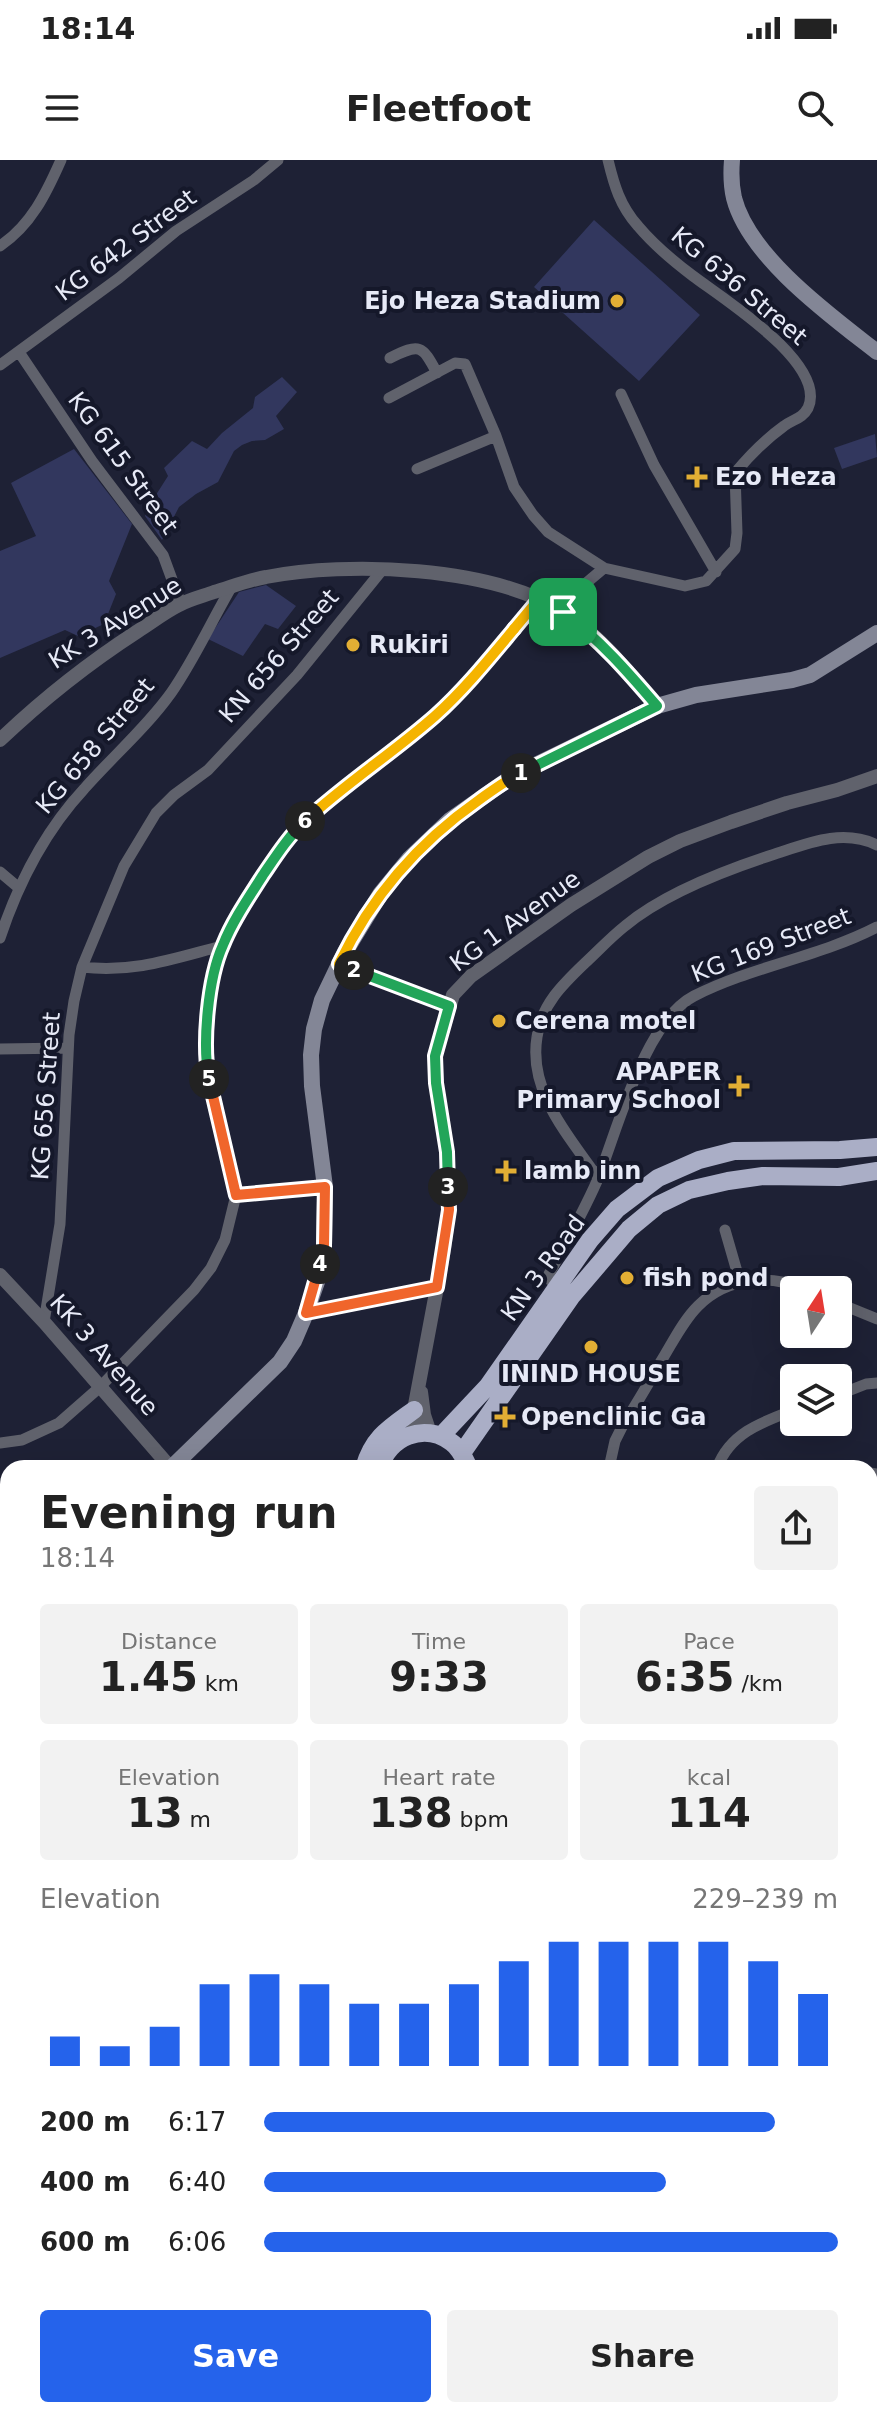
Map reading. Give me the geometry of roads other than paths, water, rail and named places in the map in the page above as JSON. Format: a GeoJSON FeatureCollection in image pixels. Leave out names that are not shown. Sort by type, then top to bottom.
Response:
{"type":"FeatureCollection","features":[{"type":"Feature","properties":{"kind":"highway","name":"KN 3 Road"},"geometry":{"type":"LineString","coordinates":[[495,1391],[564,1291],[590,1240],[617,1209],[658,1178],[688,1164],[734,1151],[877,1147]]}},
{"type":"Feature","properties":{"kind":"highway","name":"KN 3 Road"},"geometry":{"type":"LineString","coordinates":[[564,1291],[658,1205],[689,1190],[763,1176],[839,1177],[877,1171]]}},
{"type":"Feature","properties":{"kind":"highway"},"geometry":{"type":"LineString","coordinates":[[382,1460],[391,1446],[428,1434],[495,1391]]}},
{"type":"Feature","properties":{"kind":"highway"},"geometry":{"type":"LineString","coordinates":[[465,1460],[495,1391]]}},
{"type":"Feature","properties":{"kind":"highway"},"geometry":{"type":"LineString","coordinates":[[366,1460],[378,1438],[414,1410]]}},
{"type":"Feature","properties":{"kind":"highway"},"geometry":{"type":"LineString","coordinates":[[428,1434],[453,1443],[465,1460]]}},
{"type":"Feature","properties":{"kind":"main road"},"geometry":{"type":"LineString","coordinates":[[732,160],[734,197],[741,217],[756,240],[812,301],[877,352]]}},
{"type":"Feature","properties":{"kind":"main road"},"geometry":{"type":"LineString","coordinates":[[178,1460],[280,1362],[294,1341],[306,1313],[318,1279],[324,1246],[325,1187],[312,1086],[314,1029],[322,1000],[339,964],[381,893],[409,859],[450,820],[513,776],[657,706],[696,695],[810,675],[877,633]]}},
{"type":"Feature","properties":{"kind":"street"},"geometry":{"type":"LineString","coordinates":[[0,246],[21,230],[34,213],[61,160]]}},
{"type":"Feature","properties":{"kind":"street","name":"KG 642 Street"},"geometry":{"type":"LineString","coordinates":[[1,363],[119,278],[176,231],[254,180],[278,160]]}},
{"type":"Feature","properties":{"kind":"street","name":"KG 636 Street"},"geometry":{"type":"LineString","coordinates":[[608,160],[619,201],[636,224],[662,252],[755,322],[776,342],[804,373],[810,391],[810,403],[802,417],[785,425],[735,473],[735,549],[716,572]]}},
{"type":"Feature","properties":{"kind":"street"},"geometry":{"type":"LineString","coordinates":[[390,358],[411,348],[419,348],[425,352],[437,373]]}},
{"type":"Feature","properties":{"kind":"street","name":"KG 615 Street"},"geometry":{"type":"LineString","coordinates":[[19,352],[92,461],[163,555],[181,604]]}},
{"type":"Feature","properties":{"kind":"street"},"geometry":{"type":"LineString","coordinates":[[389,398],[455,363],[465,364],[514,487],[548,532],[604,568],[685,586],[706,581],[716,572],[654,465],[621,394]]}},
{"type":"Feature","properties":{"kind":"street"},"geometry":{"type":"LineString","coordinates":[[417,469],[496,436]]}},
{"type":"Feature","properties":{"kind":"street"},"geometry":{"type":"LineString","coordinates":[[563,612],[585,584],[604,568]]}},
{"type":"Feature","properties":{"kind":"street","name":"KK 3 Avenue"},"geometry":{"type":"LineString","coordinates":[[0,740],[46,696],[181,604],[263,577],[300,571],[383,569],[430,572],[480,580],[539,599],[594,635],[657,706]]}},
{"type":"Feature","properties":{"kind":"street","name":"KN 656 Street"},"geometry":{"type":"LineString","coordinates":[[208,770],[297,675],[383,569]]}},
{"type":"Feature","properties":{"kind":"street","name":"KG 658 Street"},"geometry":{"type":"LineString","coordinates":[[0,938],[19,888],[64,812],[171,693],[232,586]]}},
{"type":"Feature","properties":{"kind":"street"},"geometry":{"type":"LineString","coordinates":[[0,1443],[22,1440],[59,1423],[100,1387],[194,1290],[211,1268],[225,1240],[236,1195],[206,1063],[211,991],[222,946],[281,847],[331,797],[458,695],[539,599]]}},
{"type":"Feature","properties":{"kind":"street","name":"KG 656 Street"},"geometry":{"type":"LineString","coordinates":[[44,1322],[60,1224],[68,1048],[82,967],[109,900],[141,835],[156,813],[174,795],[208,770]]}},
{"type":"Feature","properties":{"kind":"street","name":"KG 1 Avenue"},"geometry":{"type":"LineString","coordinates":[[428,1434],[414,1410],[449,1210],[447,1152],[435,1056],[453,995],[471,976],[571,905],[648,857],[731,822],[877,776]]}},
{"type":"Feature","properties":{"kind":"street"},"geometry":{"type":"LineString","coordinates":[[598,1178],[551,1110],[541,1087],[536,1061],[537,1037],[545,1011],[559,988],[640,914],[725,871],[815,841],[849,837],[877,845]]}},
{"type":"Feature","properties":{"kind":"street"},"geometry":{"type":"LineString","coordinates":[[0,872],[19,888]]}},
{"type":"Feature","properties":{"kind":"street","name":"KG 169 Street"},"geometry":{"type":"LineString","coordinates":[[564,1291],[549,1279],[549,1274],[586,1206],[646,1053],[674,1010],[693,997],[752,972],[830,948],[877,927]]}},
{"type":"Feature","properties":{"kind":"street"},"geometry":{"type":"LineString","coordinates":[[82,967],[131,969],[222,946]]}},
{"type":"Feature","properties":{"kind":"street"},"geometry":{"type":"LineString","coordinates":[[339,964],[449,1006]]}},
{"type":"Feature","properties":{"kind":"street"},"geometry":{"type":"LineString","coordinates":[[0,1049],[68,1048]]}},
{"type":"Feature","properties":{"kind":"street"},"geometry":{"type":"LineString","coordinates":[[236,1195],[325,1187]]}},
{"type":"Feature","properties":{"kind":"street"},"geometry":{"type":"LineString","coordinates":[[725,1230],[740,1282]]}},
{"type":"Feature","properties":{"kind":"street","name":"KK 3 Avenue"},"geometry":{"type":"LineString","coordinates":[[0,1275],[163,1460]]}},
{"type":"Feature","properties":{"kind":"street"},"geometry":{"type":"LineString","coordinates":[[611,1460],[622,1427],[683,1325],[699,1306],[720,1290],[740,1282],[767,1279],[780,1281]]}},
{"type":"Feature","properties":{"kind":"street"},"geometry":{"type":"LineString","coordinates":[[306,1313],[437,1287]]}},
{"type":"Feature","properties":{"kind":"street"},"geometry":{"type":"LineString","coordinates":[[852,1309],[877,1319]]}},
{"type":"Feature","properties":{"kind":"street","name":"KG 1 Avenue"},"geometry":{"type":"LineString","coordinates":[[421,1380],[428,1434]]}},
{"type":"Feature","properties":{"kind":"street"},"geometry":{"type":"LineString","coordinates":[[852,1390],[877,1383]]}},
{"type":"Feature","properties":{"kind":"street"},"geometry":{"type":"LineString","coordinates":[[721,1460],[740,1435],[780,1415]]}},
{"type":"Feature","properties":{"kind":"place","name":"Ejo Heza Stadium"},"geometry":{"type":"Point","coordinates":[617,301]}},
{"type":"Feature","properties":{"kind":"place","name":"Ezo Heza"},"geometry":{"type":"Point","coordinates":[697,477]}},
{"type":"Feature","properties":{"kind":"place","name":"Rukiri"},"geometry":{"type":"Point","coordinates":[353,645]}},
{"type":"Feature","properties":{"kind":"place","name":"Cerena motel"},"geometry":{"type":"Point","coordinates":[499,1021]}},
{"type":"Feature","properties":{"kind":"place","name":"APAPER Primary School"},"geometry":{"type":"Point","coordinates":[739,1086]}},
{"type":"Feature","properties":{"kind":"place","name":"lamb inn"},"geometry":{"type":"Point","coordinates":[506,1171]}},
{"type":"Feature","properties":{"kind":"place","name":"fish pond"},"geometry":{"type":"Point","coordinates":[627,1278]}},
{"type":"Feature","properties":{"kind":"place","name":"ININD HOUSE"},"geometry":{"type":"Point","coordinates":[591,1347]}},
{"type":"Feature","properties":{"kind":"place","name":"Openclinic Ga"},"geometry":{"type":"Point","coordinates":[505,1417]}}]}
